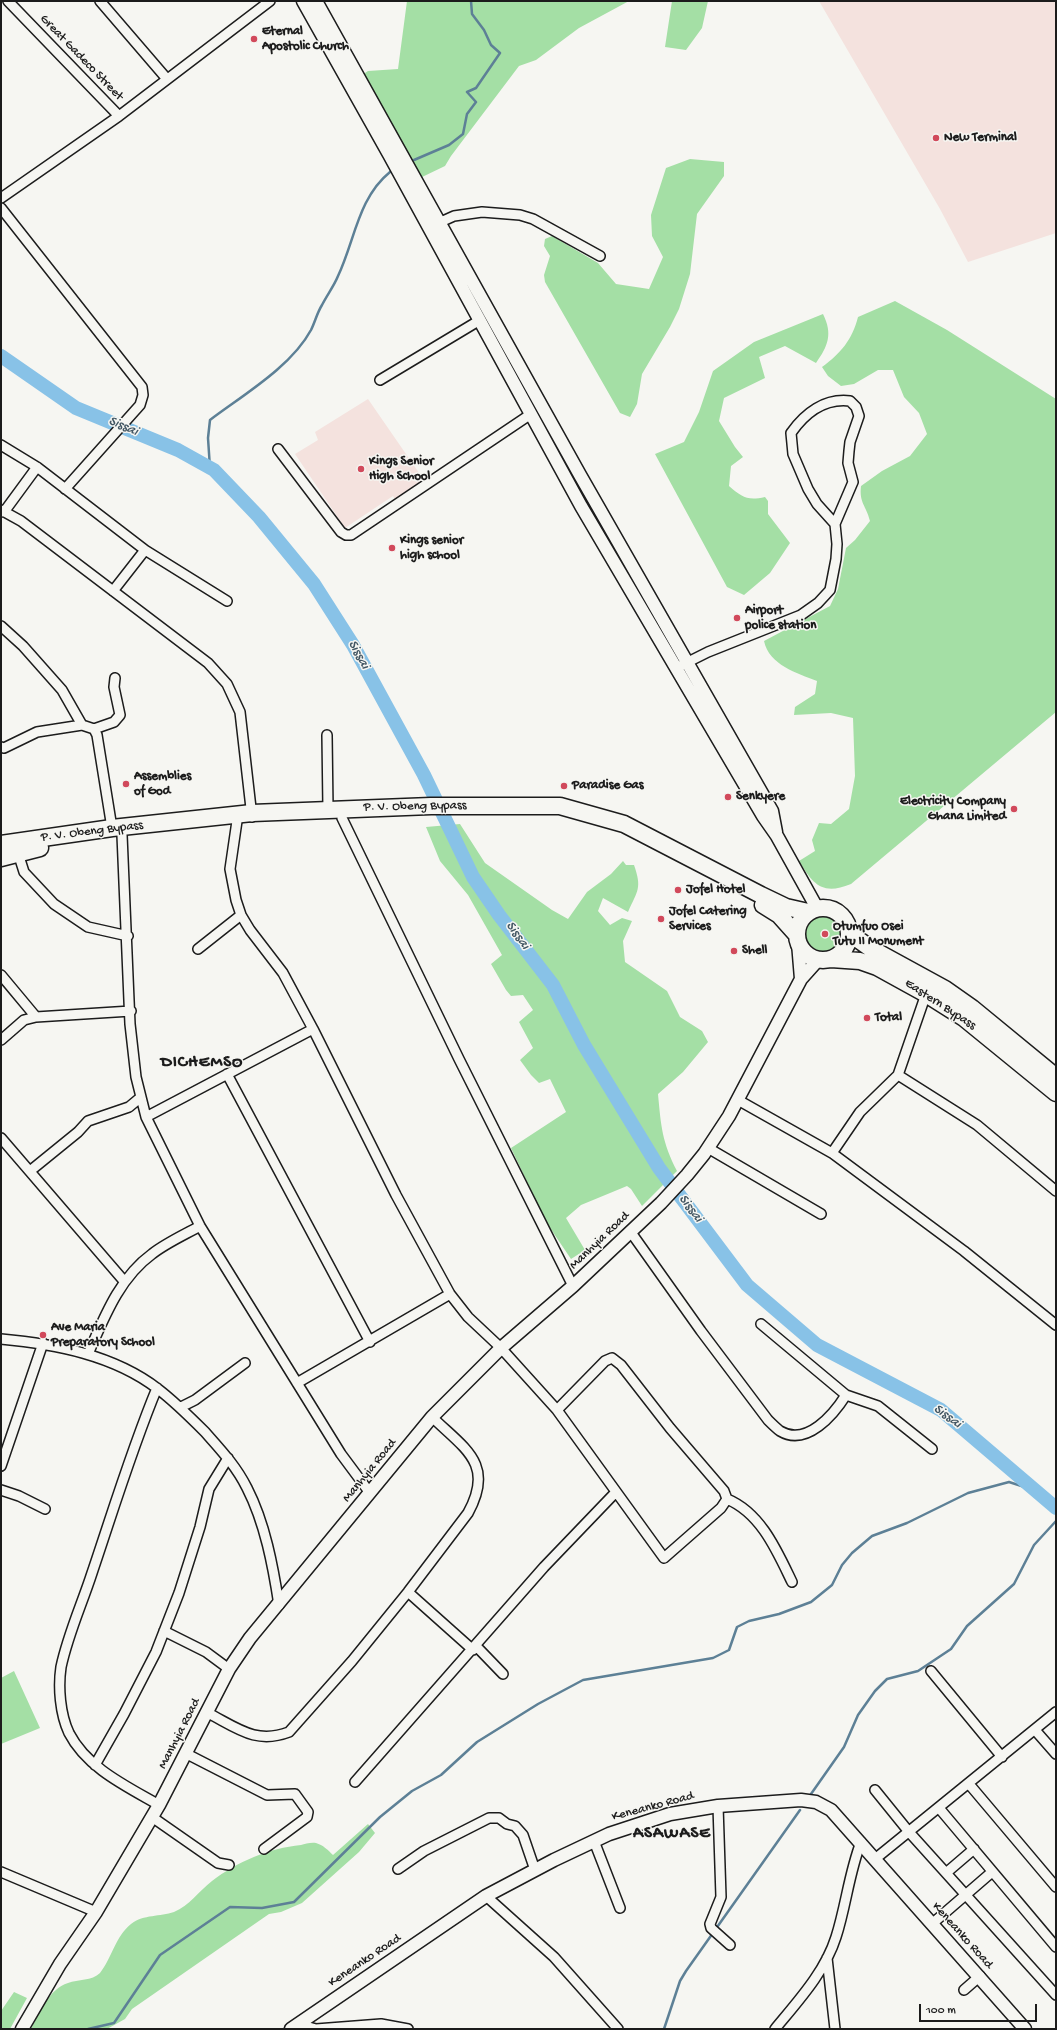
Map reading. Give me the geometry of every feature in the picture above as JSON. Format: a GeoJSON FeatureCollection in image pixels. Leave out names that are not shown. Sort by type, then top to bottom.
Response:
{"type":"FeatureCollection","features":[{"type":"Feature","properties":{"kind":"highway","name":"P. V. Obeng Bypass"},"geometry":{"type":"LineString","coordinates":[[247,818],[342,818],[440,811],[560,806],[624,824],[786,907],[812,910]]}},
{"type":"Feature","properties":{"kind":"highway","name":"P. V. Obeng Bypass"},"geometry":{"type":"LineString","coordinates":[[1,844],[328,809],[558,814],[621,831],[651,848],[767,907],[779,915],[797,939]]}},
{"type":"Feature","properties":{"kind":"highway","name":"P. V. Obeng Bypass"},"geometry":{"type":"LineString","coordinates":[[1,858],[63,842],[117,832]]}},
{"type":"Feature","properties":{"kind":"highway"},"geometry":{"type":"LineString","coordinates":[[824,908],[836,911],[844,919],[849,933],[847,944],[840,954],[824,960],[809,957],[802,951],[797,939],[801,919],[812,910],[824,908]]}},
{"type":"Feature","properties":{"kind":"highway","name":"Eastern Bypass"},"geometry":{"type":"LineString","coordinates":[[849,933],[870,948],[945,989],[972,1008],[1056,1077]]}},
{"type":"Feature","properties":{"kind":"highway","name":"Eastern Bypass"},"geometry":{"type":"LineString","coordinates":[[824,960],[860,961],[877,967],[926,994],[964,1018],[1056,1093]]}},
{"type":"Feature","properties":{"kind":"street","name":"Great Gadeco Street"},"geometry":{"type":"LineString","coordinates":[[8,1],[119,116]]}},
{"type":"Feature","properties":{"kind":"street"},"geometry":{"type":"LineString","coordinates":[[100,1],[167,79]]}},
{"type":"Feature","properties":{"kind":"street"},"geometry":{"type":"LineString","coordinates":[[1,198],[119,116],[270,1]]}},
{"type":"Feature","properties":{"kind":"street"},"geometry":{"type":"LineString","coordinates":[[303,1],[405,170],[440,221],[580,476],[762,816],[777,836],[812,910]]}},
{"type":"Feature","properties":{"kind":"street"},"geometry":{"type":"LineString","coordinates":[[316,1],[395,153]]}},
{"type":"Feature","properties":{"kind":"street"},"geometry":{"type":"LineString","coordinates":[[405,170],[429,227],[581,506],[682,665]]}},
{"type":"Feature","properties":{"kind":"street"},"geometry":{"type":"LineString","coordinates":[[1,208],[142,387],[143,394],[140,405],[65,489]]}},
{"type":"Feature","properties":{"kind":"street"},"geometry":{"type":"LineString","coordinates":[[429,227],[454,216],[482,212],[520,215],[533,220],[600,256]]}},
{"type":"Feature","properties":{"kind":"street"},"geometry":{"type":"LineString","coordinates":[[380,380],[480,320]]}},
{"type":"Feature","properties":{"kind":"street"},"geometry":{"type":"LineString","coordinates":[[682,665],[708,652],[802,615],[818,603],[830,590],[834,577],[838,544],[835,524],[853,482],[848,464],[849,450],[850,442],[860,416],[856,407],[850,401],[839,400],[824,404],[809,412],[791,433],[793,454],[808,489],[817,504],[835,524]]}},
{"type":"Feature","properties":{"kind":"street"},"geometry":{"type":"LineString","coordinates":[[278,449],[341,532],[346,535],[351,535],[531,414]]}},
{"type":"Feature","properties":{"kind":"street"},"geometry":{"type":"LineString","coordinates":[[1,445],[37,467],[145,550],[227,601]]}},
{"type":"Feature","properties":{"kind":"street"},"geometry":{"type":"LineString","coordinates":[[37,467],[2,511],[21,522],[208,663],[227,684],[240,712],[247,818],[230,869],[236,900],[242,916],[250,930],[282,973],[313,1029],[396,1195],[450,1294],[468,1317],[501,1348],[557,1410],[615,1493],[664,1558],[728,1499]]}},
{"type":"Feature","properties":{"kind":"street"},"geometry":{"type":"LineString","coordinates":[[112,592],[145,550]]}},
{"type":"Feature","properties":{"kind":"street"},"geometry":{"type":"LineString","coordinates":[[1,626],[23,646],[62,690],[82,725]]}},
{"type":"Feature","properties":{"kind":"street"},"geometry":{"type":"LineString","coordinates":[[1,747],[4,748],[37,732],[82,725],[94,729],[114,722],[120,715],[114,687],[115,678]]}},
{"type":"Feature","properties":{"kind":"street"},"geometry":{"type":"LineString","coordinates":[[94,729],[97,736],[117,832],[128,936],[130,1010],[136,1077],[146,1117],[200,1226],[341,1454],[370,1493]]}},
{"type":"Feature","properties":{"kind":"street"},"geometry":{"type":"LineString","coordinates":[[327,735],[328,809]]}},
{"type":"Feature","properties":{"kind":"street"},"geometry":{"type":"LineString","coordinates":[[342,818],[459,1059],[573,1286]]}},
{"type":"Feature","properties":{"kind":"street"},"geometry":{"type":"LineString","coordinates":[[18,853],[24,872],[54,904],[88,927],[128,936]]}},
{"type":"Feature","properties":{"kind":"street"},"geometry":{"type":"LineString","coordinates":[[198,949],[242,916]]}},
{"type":"Feature","properties":{"kind":"street"},"geometry":{"type":"LineString","coordinates":[[797,939],[801,979]]}},
{"type":"Feature","properties":{"kind":"street","name":"Manhyia Road"},"geometry":{"type":"LineString","coordinates":[[22,2029],[60,1964],[96,1912],[159,1805],[229,1669],[250,1638],[432,1417],[501,1348],[573,1286],[661,1203],[688,1174],[708,1148],[738,1100],[801,979],[824,960]]}},
{"type":"Feature","properties":{"kind":"street"},"geometry":{"type":"LineString","coordinates":[[1,975],[36,1017]]}},
{"type":"Feature","properties":{"kind":"street"},"geometry":{"type":"LineString","coordinates":[[832,1153],[860,1112],[898,1075],[926,994]]}},
{"type":"Feature","properties":{"kind":"street"},"geometry":{"type":"LineString","coordinates":[[1,1040],[24,1020],[36,1017],[130,1010]]}},
{"type":"Feature","properties":{"kind":"street"},"geometry":{"type":"LineString","coordinates":[[146,1117],[313,1029]]}},
{"type":"Feature","properties":{"kind":"street"},"geometry":{"type":"LineString","coordinates":[[227,1074],[370,1342]]}},
{"type":"Feature","properties":{"kind":"street"},"geometry":{"type":"LineString","coordinates":[[898,1075],[977,1126],[1056,1191]]}},
{"type":"Feature","properties":{"kind":"street"},"geometry":{"type":"LineString","coordinates":[[30,1171],[78,1132],[88,1121],[128,1107],[141,1097]]}},
{"type":"Feature","properties":{"kind":"street"},"geometry":{"type":"LineString","coordinates":[[738,1100],[832,1153],[964,1251],[1056,1325]]}},
{"type":"Feature","properties":{"kind":"street"},"geometry":{"type":"LineString","coordinates":[[1,1138],[124,1281]]}},
{"type":"Feature","properties":{"kind":"street"},"geometry":{"type":"LineString","coordinates":[[708,1148],[821,1214]]}},
{"type":"Feature","properties":{"kind":"street"},"geometry":{"type":"LineString","coordinates":[[88,1354],[109,1307],[124,1281],[151,1254],[200,1226]]}},
{"type":"Feature","properties":{"kind":"street"},"geometry":{"type":"LineString","coordinates":[[630,1231],[768,1420],[781,1431],[794,1434],[807,1432],[817,1427],[831,1415],[846,1395]]}},
{"type":"Feature","properties":{"kind":"street"},"geometry":{"type":"LineString","coordinates":[[297,1383],[370,1342],[450,1294]]}},
{"type":"Feature","properties":{"kind":"street"},"geometry":{"type":"LineString","coordinates":[[761,1324],[846,1395],[878,1406],[932,1449]]}},
{"type":"Feature","properties":{"kind":"street"},"geometry":{"type":"LineString","coordinates":[[1,1339],[44,1343],[88,1354],[136,1374],[157,1388],[181,1408],[228,1458],[247,1487],[257,1510],[267,1545],[279,1604]]}},
{"type":"Feature","properties":{"kind":"street"},"geometry":{"type":"LineString","coordinates":[[1,1466],[44,1343]]}},
{"type":"Feature","properties":{"kind":"street"},"geometry":{"type":"LineString","coordinates":[[557,1410],[604,1361],[612,1358],[621,1365],[670,1428],[724,1491],[728,1499],[738,1503],[765,1530],[792,1582]]}},
{"type":"Feature","properties":{"kind":"street"},"geometry":{"type":"LineString","coordinates":[[181,1408],[195,1400],[245,1363]]}},
{"type":"Feature","properties":{"kind":"street"},"geometry":{"type":"LineString","coordinates":[[157,1388],[139,1432],[90,1579],[69,1636],[61,1669],[61,1700],[68,1732],[77,1746],[95,1765],[111,1778],[159,1805]]}},
{"type":"Feature","properties":{"kind":"street"},"geometry":{"type":"LineString","coordinates":[[206,1712],[254,1736],[275,1737],[289,1732],[346,1667],[408,1592],[468,1513],[475,1500],[478,1484],[478,1469],[474,1459],[432,1417]]}},
{"type":"Feature","properties":{"kind":"street"},"geometry":{"type":"LineString","coordinates":[[95,1765],[128,1707],[156,1652],[181,1586],[200,1528],[210,1489],[228,1458]]}},
{"type":"Feature","properties":{"kind":"street"},"geometry":{"type":"LineString","coordinates":[[1,1490],[19,1496],[45,1509]]}},
{"type":"Feature","properties":{"kind":"street"},"geometry":{"type":"LineString","coordinates":[[355,1782],[475,1648],[544,1568],[615,1493]]}},
{"type":"Feature","properties":{"kind":"street"},"geometry":{"type":"LineString","coordinates":[[408,1592],[475,1648],[503,1674]]}},
{"type":"Feature","properties":{"kind":"street"},"geometry":{"type":"LineString","coordinates":[[164,1631],[206,1652],[229,1669]]}},
{"type":"Feature","properties":{"kind":"street"},"geometry":{"type":"LineString","coordinates":[[931,1671],[1002,1758]]}},
{"type":"Feature","properties":{"kind":"street"},"geometry":{"type":"LineString","coordinates":[[876,1859],[1002,1758],[1056,1712]]}},
{"type":"Feature","properties":{"kind":"street"},"geometry":{"type":"LineString","coordinates":[[1035,1730],[1056,1754]]}},
{"type":"Feature","properties":{"kind":"street"},"geometry":{"type":"LineString","coordinates":[[186,1753],[262,1793],[267,1795],[291,1794],[298,1798],[308,1812],[307,1817],[264,1849]]}},
{"type":"Feature","properties":{"kind":"street"},"geometry":{"type":"LineString","coordinates":[[969,1784],[1056,1887]]}},
{"type":"Feature","properties":{"kind":"street"},"geometry":{"type":"LineString","coordinates":[[875,1790],[908,1832],[1008,1940],[1056,1995]]}},
{"type":"Feature","properties":{"kind":"street","name":"Keneanko Road"},"geometry":{"type":"LineString","coordinates":[[293,2028],[486,1896],[609,1834],[670,1814],[718,1806],[801,1800],[816,1802],[831,1810],[980,1976],[1025,2029]]}},
{"type":"Feature","properties":{"kind":"street"},"geometry":{"type":"LineString","coordinates":[[718,1806],[721,1897],[714,1930],[730,1945]]}},
{"type":"Feature","properties":{"kind":"street"},"geometry":{"type":"LineString","coordinates":[[940,1808],[1056,1947]]}},
{"type":"Feature","properties":{"kind":"street"},"geometry":{"type":"LineString","coordinates":[[152,1817],[218,1864],[229,1865]]}},
{"type":"Feature","properties":{"kind":"street"},"geometry":{"type":"LineString","coordinates":[[398,1869],[424,1851],[489,1818],[499,1818],[507,1824],[514,1826],[523,1835],[535,1870]]}},
{"type":"Feature","properties":{"kind":"street"},"geometry":{"type":"LineString","coordinates":[[594,1841],[620,1908]]}},
{"type":"Feature","properties":{"kind":"street"},"geometry":{"type":"LineString","coordinates":[[776,2029],[800,1998],[827,1958],[836,1938],[854,1860],[861,1842]]}},
{"type":"Feature","properties":{"kind":"street"},"geometry":{"type":"LineString","coordinates":[[946,1873],[974,1849]]}},
{"type":"Feature","properties":{"kind":"street"},"geometry":{"type":"LineString","coordinates":[[1,1872],[96,1912]]}},
{"type":"Feature","properties":{"kind":"street"},"geometry":{"type":"LineString","coordinates":[[933,1923],[992,1872]]}},
{"type":"Feature","properties":{"kind":"street"},"geometry":{"type":"LineString","coordinates":[[486,1896],[554,1957],[618,2029]]}},
{"type":"Feature","properties":{"kind":"street"},"geometry":{"type":"LineString","coordinates":[[827,1958],[835,2029]]}},
{"type":"Feature","properties":{"kind":"street"},"geometry":{"type":"LineString","coordinates":[[964,1990],[980,1976]]}},
{"type":"Feature","properties":{"kind":"street"},"geometry":{"type":"LineString","coordinates":[[293,2028],[316,2029],[381,2024],[408,2029]]}},
{"type":"Feature","properties":{"kind":"shaded area"},"geometry":{"type":"Polygon","coordinates":[[[819,1],[1056,1],[1056,233],[968,262],[940,209],[819,1]]]}},
{"type":"Feature","properties":{"kind":"shaded area","name":"Kings Senior High School"},"geometry":{"type":"Polygon","coordinates":[[[368,399],[426,483],[397,503],[393,496],[345,528],[295,454],[318,440],[315,432],[368,399]]]}},
{"type":"Feature","properties":{"kind":"green space"},"geometry":{"type":"Polygon","coordinates":[[[407,1],[629,1],[579,28],[536,60],[519,66],[445,166],[420,178],[362,75],[368,71],[398,69],[407,1]]]}},
{"type":"Feature","properties":{"kind":"green space"},"geometry":{"type":"Polygon","coordinates":[[[672,1],[708,1],[702,28],[686,50],[665,47],[672,1]]]}},
{"type":"Feature","properties":{"kind":"green space"},"geometry":{"type":"Polygon","coordinates":[[[690,159],[724,162],[724,176],[697,214],[690,274],[679,309],[642,374],[637,404],[630,417],[620,413],[545,282],[544,275],[550,256],[544,246],[545,239],[552,236],[598,263],[616,284],[649,289],[663,257],[652,236],[651,215],[666,168],[690,159]]]}},
{"type":"Feature","properties":{"kind":"green space"},"geometry":{"type":"Polygon","coordinates":[[[895,301],[947,330],[1056,399],[1056,712],[851,884],[833,889],[819,886],[814,882],[799,861],[815,851],[812,840],[819,823],[831,824],[849,809],[855,776],[853,718],[831,713],[794,715],[795,707],[815,694],[817,681],[793,671],[778,662],[767,649],[764,641],[830,606],[838,589],[846,548],[855,540],[870,521],[862,500],[861,486],[882,471],[910,456],[927,434],[919,413],[904,397],[893,370],[878,370],[854,384],[841,386],[828,376],[822,367],[835,357],[845,345],[853,333],[858,317],[895,301]]]}},
{"type":"Feature","properties":{"kind":"green space"},"geometry":{"type":"Polygon","coordinates":[[[823,314],[828,328],[828,340],[824,351],[816,363],[785,346],[759,357],[765,378],[724,398],[719,421],[743,457],[731,466],[729,486],[745,497],[754,499],[765,497],[768,501],[768,514],[790,543],[770,573],[744,595],[727,587],[655,454],[684,442],[699,412],[713,371],[754,342],[823,314]]]}},
{"type":"Feature","properties":{"kind":"green space"},"geometry":{"type":"Polygon","coordinates":[[[460,824],[485,863],[552,910],[568,919],[587,892],[611,874],[623,861],[626,865],[634,865],[638,879],[638,889],[628,912],[603,898],[598,911],[610,925],[622,918],[632,921],[623,941],[625,962],[667,991],[680,1017],[702,1031],[708,1042],[683,1072],[658,1094],[663,1134],[668,1151],[677,1171],[642,1206],[631,1189],[627,1186],[581,1205],[566,1218],[585,1250],[571,1259],[546,1222],[511,1148],[566,1112],[550,1079],[539,1083],[520,1060],[533,1048],[519,1022],[533,1010],[523,995],[511,996],[506,990],[491,964],[502,955],[468,895],[440,861],[426,827],[460,824]]]}},
{"type":"Feature","properties":{"kind":"green space"},"geometry":{"type":"Polygon","coordinates":[[[825,916],[832,919],[838,925],[841,936],[840,944],[832,953],[825,956],[817,956],[810,953],[802,944],[801,932],[804,925],[813,917],[825,916]]]}},
{"type":"Feature","properties":{"kind":"green space"},"geometry":{"type":"Polygon","coordinates":[[[14,1671],[40,1728],[1,1744],[1,1678],[14,1671]]]}},
{"type":"Feature","properties":{"kind":"green space"},"geometry":{"type":"Polygon","coordinates":[[[368,1824],[375,1833],[359,1852],[302,1903],[281,1912],[269,1914],[132,2009],[125,2019],[107,2029],[31,2029],[45,2002],[55,1990],[68,1983],[89,1979],[100,1973],[108,1961],[117,1941],[131,1924],[147,1917],[174,1912],[189,1902],[207,1885],[222,1874],[243,1862],[265,1853],[277,1849],[314,1843],[323,1846],[333,1855],[368,1824]]]}},
{"type":"Feature","properties":{"kind":"green space"},"geometry":{"type":"Polygon","coordinates":[[[14,1992],[27,1998],[10,2029],[1,2029],[1,2011],[14,1992]]]}},
{"type":"Feature","properties":{"kind":"waterway"},"geometry":{"type":"LineString","coordinates":[[414,160],[449,145],[463,134],[467,114],[476,102],[467,92],[476,88],[500,53],[491,45],[484,30],[472,14],[471,1]]}},
{"type":"Feature","properties":{"kind":"waterway"},"geometry":{"type":"LineString","coordinates":[[210,468],[208,438],[210,420],[265,380],[279,368],[302,343],[311,330],[320,308],[336,280],[364,207],[379,182],[390,172]]}},
{"type":"Feature","properties":{"kind":"waterway","name":"Sissai"},"geometry":{"type":"LineString","coordinates":[[1,356],[76,408],[178,450],[214,470],[259,517],[314,584],[353,645],[424,775],[473,877],[499,915],[553,985],[584,1045],[659,1168],[747,1285],[817,1345],[941,1410],[1056,1508]]}},
{"type":"Feature","properties":{"kind":"waterway"},"geometry":{"type":"LineString","coordinates":[[88,2029],[114,2023],[160,1955],[230,1907],[262,1908],[294,1902],[380,1817],[412,1791],[441,1775],[477,1742],[538,1704],[583,1680],[713,1658],[729,1650],[737,1627],[749,1621],[779,1614],[811,1602],[832,1585],[842,1565],[852,1553],[872,1536],[907,1523],[968,1493],[1009,1482],[1037,1491]]}},
{"type":"Feature","properties":{"kind":"waterway"},"geometry":{"type":"LineString","coordinates":[[811,1794],[844,1747],[858,1715],[875,1691],[887,1679],[918,1671],[951,1649],[967,1626],[1014,1584],[1034,1545],[1056,1521]]}},
{"type":"Feature","properties":{"kind":"waterway"},"geometry":{"type":"LineString","coordinates":[[664,2029],[680,1981],[686,1971],[800,1810]]}},
{"type":"Feature","properties":{"kind":"place","name":"Eternal Apostolic Church"},"geometry":{"type":"Point","coordinates":[254,39]}},
{"type":"Feature","properties":{"kind":"place","name":"New Terminal"},"geometry":{"type":"Point","coordinates":[936,138]}},
{"type":"Feature","properties":{"kind":"place","name":"Kings Senior High School"},"geometry":{"type":"Point","coordinates":[361,469]}},
{"type":"Feature","properties":{"kind":"place","name":"Kings senior high school"},"geometry":{"type":"Point","coordinates":[392,548]}},
{"type":"Feature","properties":{"kind":"place","name":"Airport police station"},"geometry":{"type":"Point","coordinates":[737,618]}},
{"type":"Feature","properties":{"kind":"place","name":"Assemblies of God"},"geometry":{"type":"Point","coordinates":[126,784]}},
{"type":"Feature","properties":{"kind":"place","name":"Paradise Gas"},"geometry":{"type":"Point","coordinates":[564,786]}},
{"type":"Feature","properties":{"kind":"place","name":"Senkyere"},"geometry":{"type":"Point","coordinates":[728,797]}},
{"type":"Feature","properties":{"kind":"place","name":"Electricity Company Ghana Limited"},"geometry":{"type":"Point","coordinates":[1014,809]}},
{"type":"Feature","properties":{"kind":"place","name":"Jofel Hotel"},"geometry":{"type":"Point","coordinates":[678,890]}},
{"type":"Feature","properties":{"kind":"place","name":"Jofel Catering Services"},"geometry":{"type":"Point","coordinates":[661,919]}},
{"type":"Feature","properties":{"kind":"place","name":"Otumfuo Osei Tutu II Monument"},"geometry":{"type":"Point","coordinates":[825,934]}},
{"type":"Feature","properties":{"kind":"place","name":"Shell"},"geometry":{"type":"Point","coordinates":[734,951]}},
{"type":"Feature","properties":{"kind":"place","name":"Total"},"geometry":{"type":"Point","coordinates":[867,1018]}},
{"type":"Feature","properties":{"kind":"place","name":"Ave Maria Preparatory School"},"geometry":{"type":"Point","coordinates":[43,1335]}},
{"type":"Feature","properties":{"kind":"district","name":"DICHEMSO"},"geometry":{"type":"Point","coordinates":[202,1063]}},
{"type":"Feature","properties":{"kind":"district","name":"ASAWASE"},"geometry":{"type":"Point","coordinates":[672,1834]}}]}
